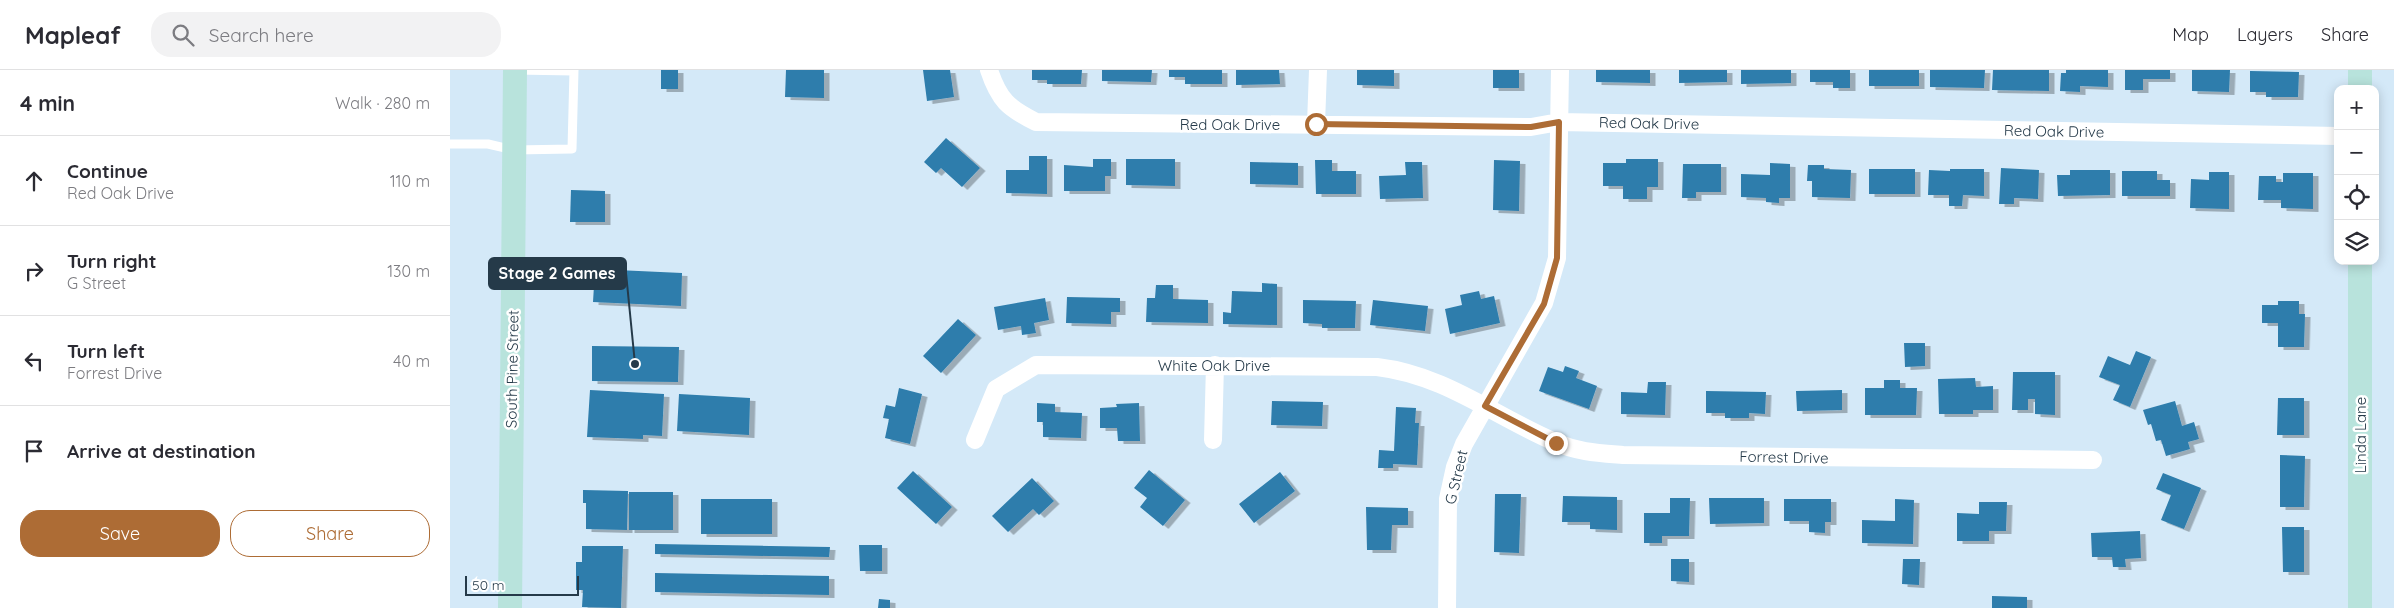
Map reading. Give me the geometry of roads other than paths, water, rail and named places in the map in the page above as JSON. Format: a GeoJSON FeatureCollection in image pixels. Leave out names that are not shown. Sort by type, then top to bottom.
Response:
{"type":"FeatureCollection","features":[{"type":"Feature","properties":{"kind":"main road","name":"South Pine Street"},"geometry":{"type":"LineString","coordinates":[[510,608],[515,70]]}},
{"type":"Feature","properties":{"kind":"main road"},"geometry":{"type":"LineString","coordinates":[[2360,70],[2360,85]]}},
{"type":"Feature","properties":{"kind":"main road","name":"Linda Lane"},"geometry":{"type":"LineString","coordinates":[[2360,265],[2360,608]]}},
{"type":"Feature","properties":{"kind":"street","name":"Red Oak Drive"},"geometry":{"type":"LineString","coordinates":[[989,70],[995,90],[1013,111],[1036,122],[1531,127],[1559,122],[2334,136]]}},
{"type":"Feature","properties":{"kind":"street"},"geometry":{"type":"LineString","coordinates":[[1316,124],[1318,70]]}},
{"type":"Feature","properties":{"kind":"street","name":"G Street"},"geometry":{"type":"LineString","coordinates":[[1446,608],[1448,499],[1455,466],[1464,444],[1544,304],[1557,258],[1560,70]]}},
{"type":"Feature","properties":{"kind":"street","name":"White Oak Drive"},"geometry":{"type":"LineString","coordinates":[[975,440],[996,389],[1036,365],[1377,367],[1403,370],[1431,379],[1485,406]]}},
{"type":"Feature","properties":{"kind":"street"},"geometry":{"type":"LineString","coordinates":[[1213,440],[1215,365]]}},
{"type":"Feature","properties":{"kind":"street","name":"Forrest Drive"},"geometry":{"type":"LineString","coordinates":[[1485,406],[1556,443],[1583,451],[1622,455],[2093,460]]}},
{"type":"Feature","properties":{"kind":"lane"},"geometry":{"type":"LineString","coordinates":[[450,144],[488,144],[514,150],[572,149],[574,71],[515,70]]}},
{"type":"Feature","properties":{"kind":"place","name":"Stage 2 Games"},"geometry":{"type":"Point","coordinates":[635,364]}}]}
